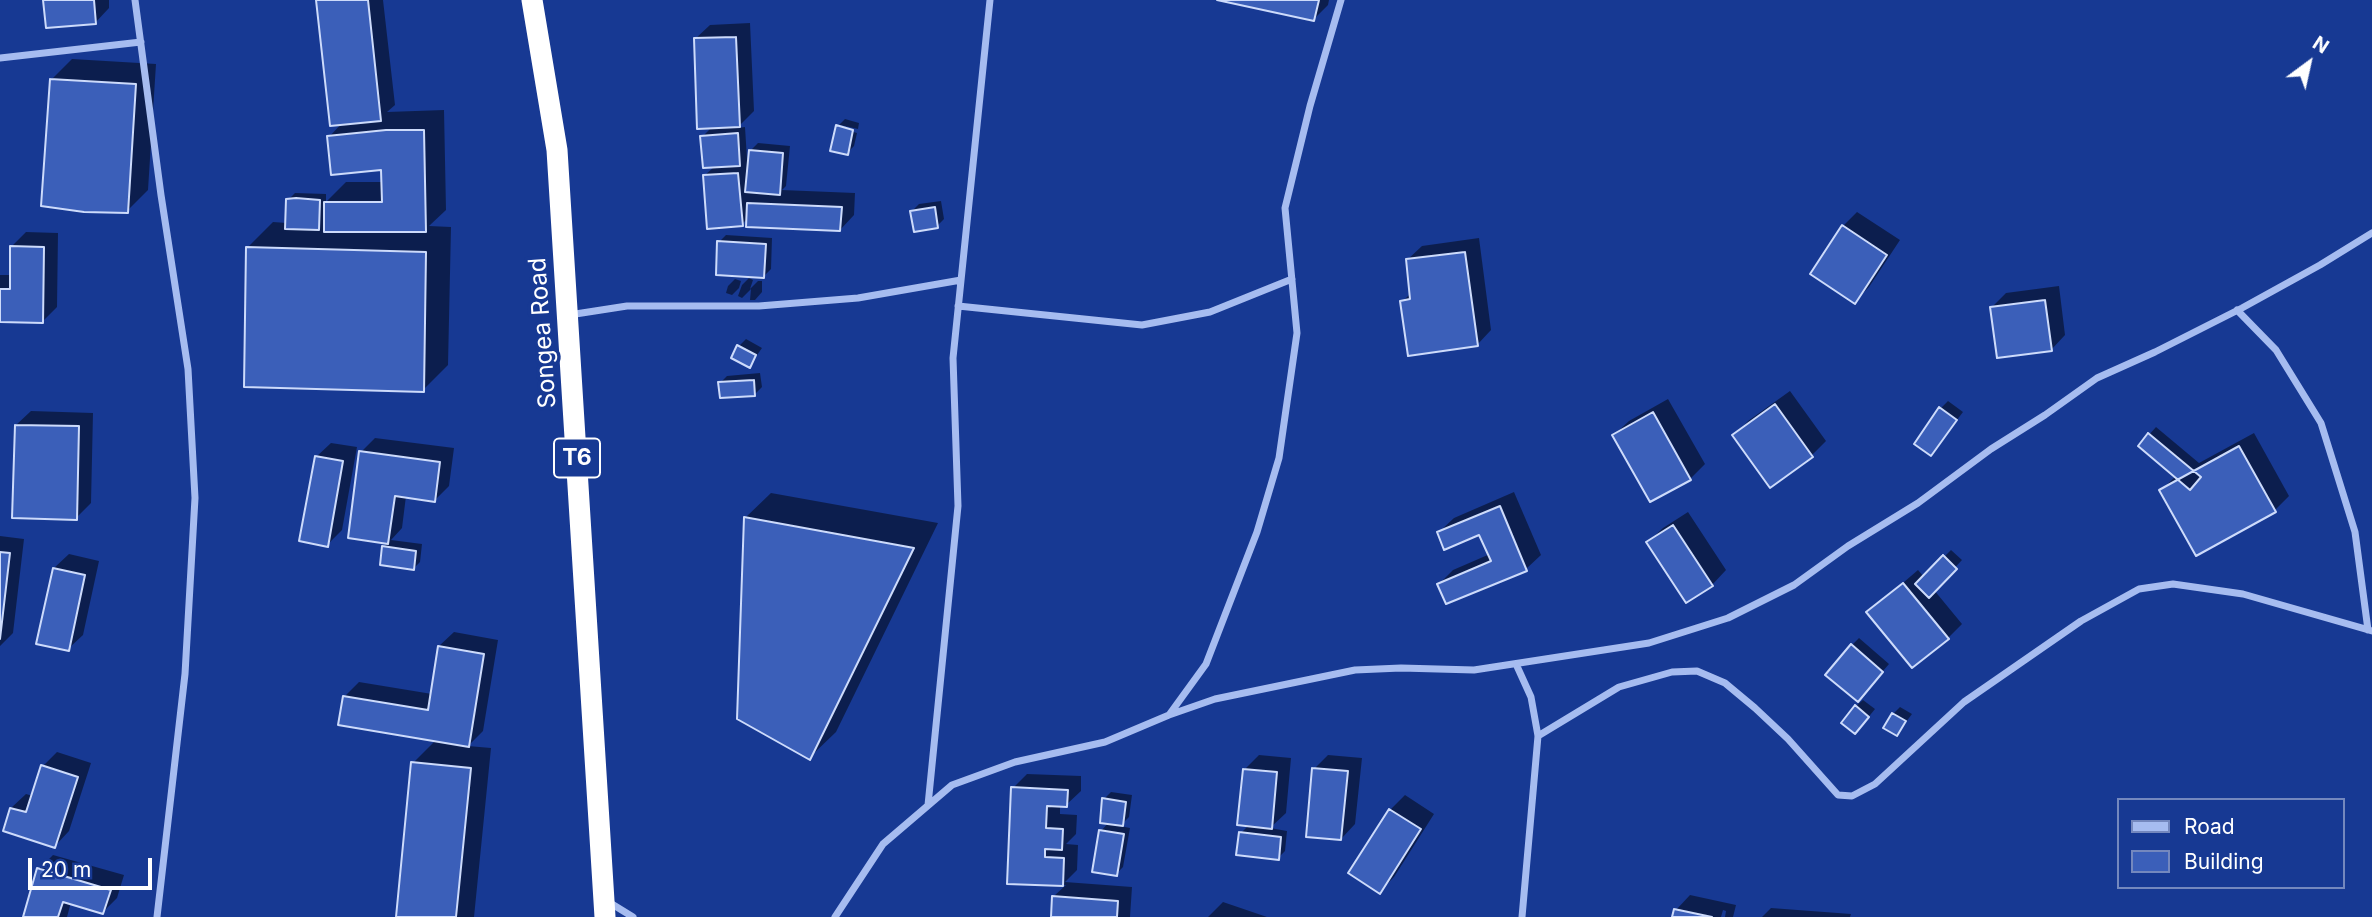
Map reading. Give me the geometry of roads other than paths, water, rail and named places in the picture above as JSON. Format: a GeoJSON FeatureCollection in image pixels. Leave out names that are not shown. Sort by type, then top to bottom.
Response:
{"type":"FeatureCollection","features":[{"type":"Feature","properties":{"kind":"highway","name":"Songea Road"},"geometry":{"type":"LineString","coordinates":[[532,0],[557,150],[605,908]]}},
{"type":"Feature","properties":{"kind":"street"},"geometry":{"type":"LineString","coordinates":[[135,0],[160,195],[188,369],[195,498],[185,674],[157,917]]}},
{"type":"Feature","properties":{"kind":"street"},"geometry":{"type":"LineString","coordinates":[[929,804],[958,506],[953,358],[990,0]]}},
{"type":"Feature","properties":{"kind":"street"},"geometry":{"type":"LineString","coordinates":[[1169,715],[1206,664],[1257,532],[1279,458],[1297,333],[1285,208],[1310,106],[1341,0]]}},
{"type":"Feature","properties":{"kind":"street"},"geometry":{"type":"LineString","coordinates":[[0,58],[141,42]]}},
{"type":"Feature","properties":{"kind":"street"},"geometry":{"type":"LineString","coordinates":[[835,917],[883,844],[929,804],[951,785],[1014,762],[1105,742],[1215,699],[1355,670],[1474,670],[1648,643],[1728,618],[1794,585],[1848,546],[1918,503],[1991,449],[2097,378],[2237,310],[2372,233]]}},
{"type":"Feature","properties":{"kind":"street"},"geometry":{"type":"LineString","coordinates":[[958,306],[1142,325],[1210,312],[1292,279]]}},
{"type":"Feature","properties":{"kind":"street"},"geometry":{"type":"LineString","coordinates":[[568,315],[627,306],[759,306],[858,298],[961,280]]}},
{"type":"Feature","properties":{"kind":"street"},"geometry":{"type":"LineString","coordinates":[[1538,736],[1619,687],[1672,672],[1697,671],[1725,683],[1745,699],[1788,739],[1838,795],[1852,796],[1875,784],[1964,702],[2081,621],[2138,589],[2174,584],[2243,594],[2370,631],[2355,532],[2321,423],[2276,350],[2237,310]]}},
{"type":"Feature","properties":{"kind":"street"},"geometry":{"type":"LineString","coordinates":[[1516,664],[1531,697],[1538,736],[1522,917]]}},
{"type":"Feature","properties":{"kind":"street"},"geometry":{"type":"LineString","coordinates":[[605,908],[633,917]]}}]}
